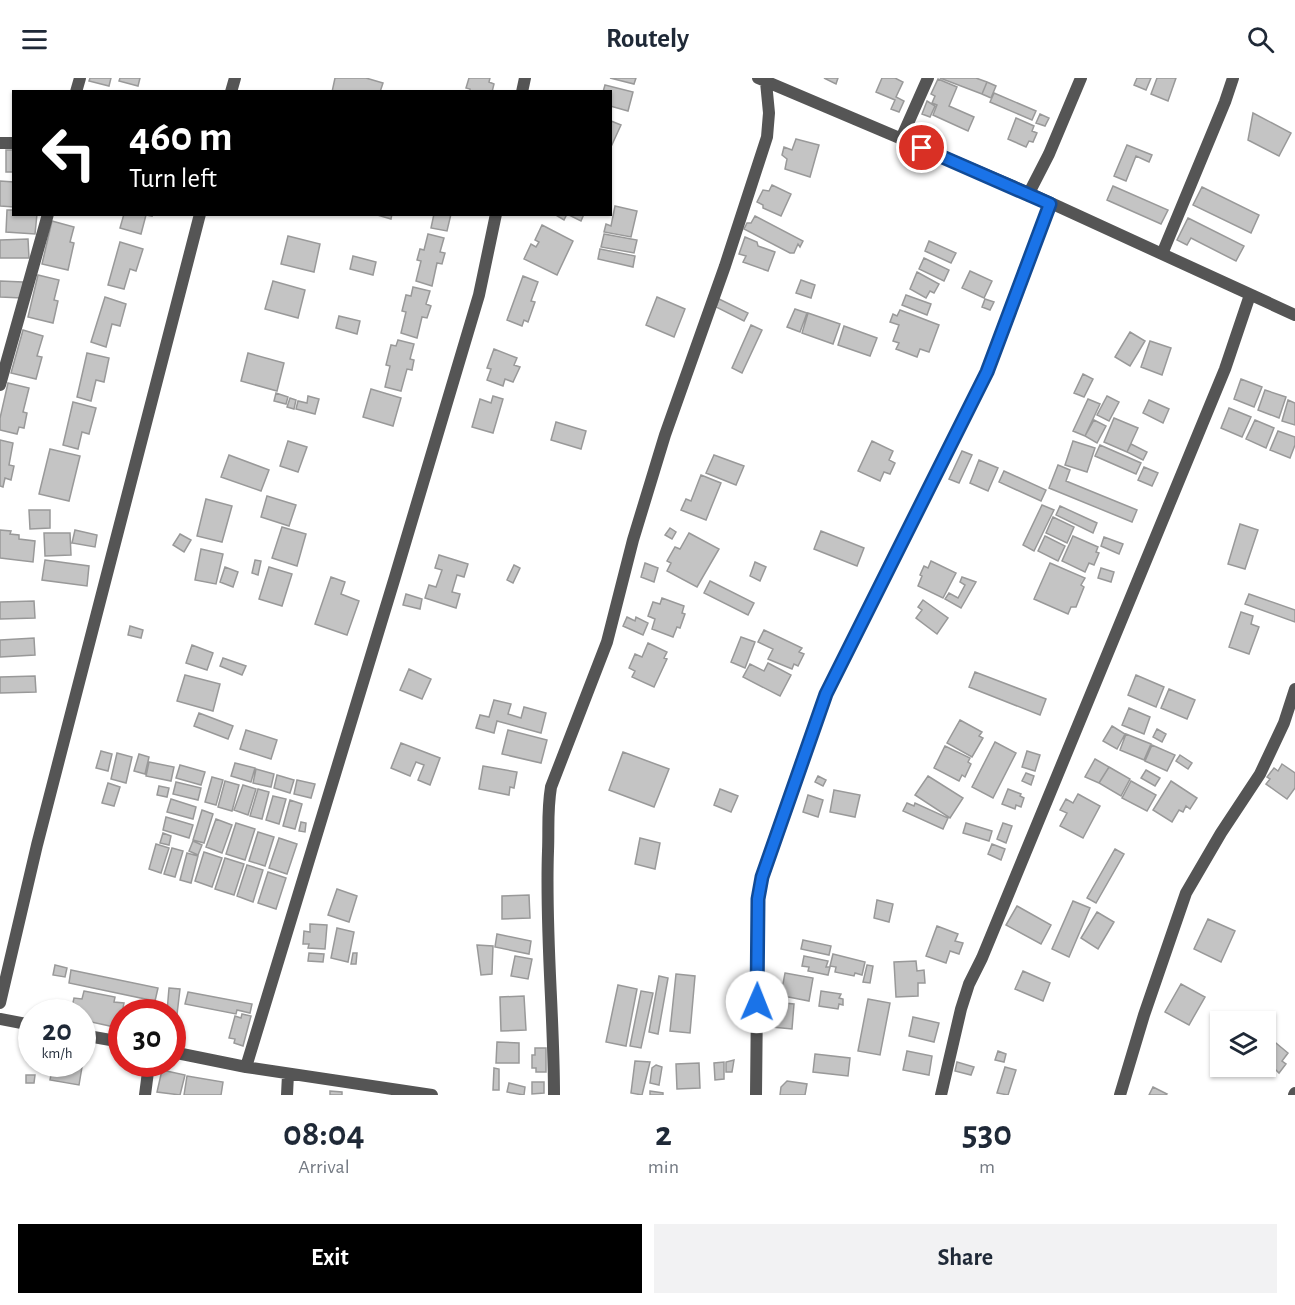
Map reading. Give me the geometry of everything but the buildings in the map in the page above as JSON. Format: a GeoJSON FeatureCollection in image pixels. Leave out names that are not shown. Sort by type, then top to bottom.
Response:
{"type":"FeatureCollection","features":[{"type":"Feature","properties":{"kind":"street"},"geometry":{"type":"LineString","coordinates":[[901,139],[928,78]]}},
{"type":"Feature","properties":{"kind":"street"},"geometry":{"type":"LineString","coordinates":[[1029,193],[1049,154],[1081,78]]}},
{"type":"Feature","properties":{"kind":"street"},"geometry":{"type":"LineString","coordinates":[[1162,254],[1233,78]]}},
{"type":"Feature","properties":{"kind":"street"},"geometry":{"type":"LineString","coordinates":[[764,79],[1029,193],[1295,314]]}},
{"type":"Feature","properties":{"kind":"street"},"geometry":{"type":"LineString","coordinates":[[554,1095],[554,1047],[547,919],[547,811],[551,787],[607,642],[633,540],[665,435],[725,266],[767,137],[769,113],[764,79]]}},
{"type":"Feature","properties":{"kind":"street"},"geometry":{"type":"LineString","coordinates":[[756,1095],[758,899],[762,877],[826,694],[987,372],[1050,204]]}},
{"type":"Feature","properties":{"kind":"street"},"geometry":{"type":"LineString","coordinates":[[0,386],[47,216]]}},
{"type":"Feature","properties":{"kind":"street"},"geometry":{"type":"LineString","coordinates":[[0,1003],[37,845],[199,216]]}},
{"type":"Feature","properties":{"kind":"street"},"geometry":{"type":"LineString","coordinates":[[246,1067],[476,306],[496,216]]}},
{"type":"Feature","properties":{"kind":"street"},"geometry":{"type":"LineString","coordinates":[[941,1095],[969,984],[982,958],[1220,380],[1250,295]]}},
{"type":"Feature","properties":{"kind":"street"},"geometry":{"type":"LineString","coordinates":[[1120,1095],[1144,1015],[1186,893],[1221,833],[1260,774],[1284,723],[1295,689]]}},
{"type":"Feature","properties":{"kind":"street"},"geometry":{"type":"LineString","coordinates":[[0,1019],[18,1022]]}},
{"type":"Feature","properties":{"kind":"street"},"geometry":{"type":"LineString","coordinates":[[186,1055],[288,1074],[432,1095]]}},
{"type":"Feature","properties":{"kind":"street"},"geometry":{"type":"LineString","coordinates":[[287,1095],[288,1074]]}},
{"type":"Feature","properties":{"kind":"street"},"geometry":{"type":"LineString","coordinates":[[146,1095],[148,1077]]}},
{"type":"Feature","properties":{"kind":"route"},"geometry":{"type":"LineString","coordinates":[[757,1002],[758,899],[762,877],[826,694],[987,372],[1050,204],[922,148]]}}]}
